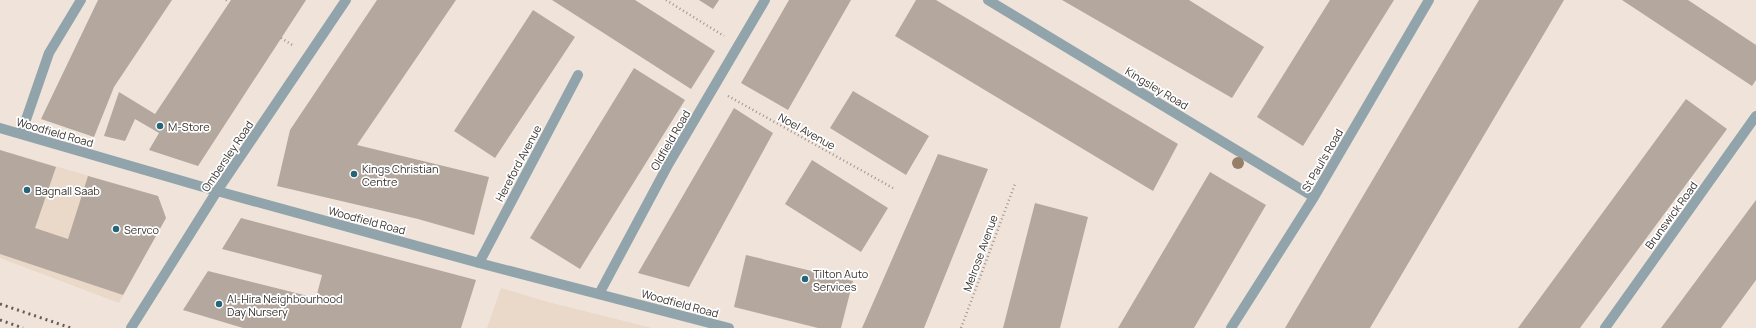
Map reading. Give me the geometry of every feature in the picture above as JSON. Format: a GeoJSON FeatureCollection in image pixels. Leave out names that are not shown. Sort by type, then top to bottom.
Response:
{"type":"FeatureCollection","features":[{"type":"Feature","properties":{"kind":"street"},"geometry":{"type":"LineString","coordinates":[[21,134],[49,53],[81,0]]}},
{"type":"Feature","properties":{"kind":"street","name":"Ombersley Road"},"geometry":{"type":"LineString","coordinates":[[132,328],[217,191],[346,0]]}},
{"type":"Feature","properties":{"kind":"street","name":"Oldfield Road"},"geometry":{"type":"LineString","coordinates":[[599,294],[668,165],[765,0]]}},
{"type":"Feature","properties":{"kind":"street","name":"Kingsley Road"},"geometry":{"type":"LineString","coordinates":[[988,0],[1314,198]]}},
{"type":"Feature","properties":{"kind":"street","name":"St Paul's Road"},"geometry":{"type":"LineString","coordinates":[[1230,328],[1314,198],[1429,0]]}},
{"type":"Feature","properties":{"kind":"street","name":"Hereford Avenue"},"geometry":{"type":"LineString","coordinates":[[479,263],[578,74]]}},
{"type":"Feature","properties":{"kind":"street","name":"Brunswick Road"},"geometry":{"type":"LineString","coordinates":[[1605,328],[1756,116]]}},
{"type":"Feature","properties":{"kind":"street","name":"Woodfield Road"},"geometry":{"type":"LineString","coordinates":[[0,128],[217,191],[479,263],[729,328]]}},
{"type":"Feature","properties":{"kind":"path"},"geometry":{"type":"LineString","coordinates":[[666,0],[738,45]]}},
{"type":"Feature","properties":{"kind":"path","name":"Noel Avenue"},"geometry":{"type":"LineString","coordinates":[[714,88],[893,188]]}},
{"type":"Feature","properties":{"kind":"path","name":"Melrose Avenue"},"geometry":{"type":"LineString","coordinates":[[961,328],[1014,184]]}},
{"type":"Feature","properties":{"kind":"shaded area"},"geometry":{"type":"Polygon","coordinates":[[[0,150],[158,196],[166,218],[119,303],[0,258],[0,150]]]}},
{"type":"Feature","properties":{"kind":"shaded area"},"geometry":{"type":"Polygon","coordinates":[[[501,288],[548,302],[652,328],[487,328],[501,288]]]}},
{"type":"Feature","properties":{"kind":"building"},"geometry":{"type":"Polygon","coordinates":[[[98,0],[172,0],[114,87],[94,137],[41,119],[98,0]]]}},
{"type":"Feature","properties":{"kind":"building"},"geometry":{"type":"Polygon","coordinates":[[[231,0],[306,0],[198,166],[149,150],[159,133],[135,119],[125,141],[104,136],[119,92],[155,114],[231,0]]]}},
{"type":"Feature","properties":{"kind":"building"},"geometry":{"type":"Polygon","coordinates":[[[377,0],[456,0],[357,145],[489,177],[474,235],[418,219],[277,186],[290,130],[377,0]]]}},
{"type":"Feature","properties":{"kind":"building"},"geometry":{"type":"Polygon","coordinates":[[[552,0],[635,0],[715,51],[691,89],[552,0]]]}},
{"type":"Feature","properties":{"kind":"building"},"geometry":{"type":"Polygon","coordinates":[[[699,0],[719,0],[713,9],[699,0]]]}},
{"type":"Feature","properties":{"kind":"building"},"geometry":{"type":"Polygon","coordinates":[[[789,0],[851,0],[788,110],[741,83],[789,0]]]}},
{"type":"Feature","properties":{"kind":"building"},"geometry":{"type":"Polygon","coordinates":[[[916,0],[936,0],[1178,144],[1153,191],[895,36],[916,0]]]}},
{"type":"Feature","properties":{"kind":"building"},"geometry":{"type":"Polygon","coordinates":[[[1062,0],[1189,0],[1264,47],[1232,98],[1062,0]]]}},
{"type":"Feature","properties":{"kind":"building"},"geometry":{"type":"Polygon","coordinates":[[[1330,0],[1394,0],[1303,146],[1257,117],[1330,0]]]}},
{"type":"Feature","properties":{"kind":"building"},"geometry":{"type":"Polygon","coordinates":[[[1479,0],[1564,0],[1370,328],[1285,328],[1479,0]]]}},
{"type":"Feature","properties":{"kind":"building"},"geometry":{"type":"Polygon","coordinates":[[[1622,0],[1688,0],[1756,45],[1756,80],[1752,86],[1622,0]]]}},
{"type":"Feature","properties":{"kind":"building"},"geometry":{"type":"Polygon","coordinates":[[[533,10],[575,37],[495,158],[454,131],[533,10]]]}},
{"type":"Feature","properties":{"kind":"building"},"geometry":{"type":"Polygon","coordinates":[[[634,68],[685,100],[580,269],[530,238],[634,68]]]}},
{"type":"Feature","properties":{"kind":"building"},"geometry":{"type":"Polygon","coordinates":[[[853,91],[929,136],[906,175],[830,128],[853,91]]]}},
{"type":"Feature","properties":{"kind":"building"},"geometry":{"type":"Polygon","coordinates":[[[1686,99],[1727,129],[1580,328],[1518,328],[1686,99]]]}},
{"type":"Feature","properties":{"kind":"building"},"geometry":{"type":"Polygon","coordinates":[[[734,108],[773,133],[689,287],[638,273],[734,108]]]}},
{"type":"Feature","properties":{"kind":"building"},"geometry":{"type":"Polygon","coordinates":[[[0,150],[56,167],[35,228],[68,239],[88,176],[158,196],[166,218],[123,295],[0,254],[0,150]]]}},
{"type":"Feature","properties":{"kind":"building"},"geometry":{"type":"Polygon","coordinates":[[[938,154],[988,169],[924,328],[862,328],[938,154]]]}},
{"type":"Feature","properties":{"kind":"building"},"geometry":{"type":"Polygon","coordinates":[[[812,160],[888,208],[861,252],[785,204],[812,160]]]}},
{"type":"Feature","properties":{"kind":"building"},"geometry":{"type":"Polygon","coordinates":[[[1210,172],[1266,205],[1194,328],[1118,328],[1210,172]]]}},
{"type":"Feature","properties":{"kind":"building"},"geometry":{"type":"Polygon","coordinates":[[[1756,200],[1756,280],[1721,328],[1661,328],[1756,200]]]}},
{"type":"Feature","properties":{"kind":"building"},"geometry":{"type":"Polygon","coordinates":[[[1035,203],[1088,217],[1060,328],[1003,328],[1035,203]]]}},
{"type":"Feature","properties":{"kind":"building"},"geometry":{"type":"Polygon","coordinates":[[[241,218],[476,280],[461,328],[243,328],[183,310],[208,271],[316,298],[322,275],[222,249],[241,218]]]}},
{"type":"Feature","properties":{"kind":"building"},"geometry":{"type":"Polygon","coordinates":[[[746,255],[853,281],[841,328],[818,328],[734,307],[746,255]]]}},
{"type":"Feature","properties":{"kind":"railway"},"geometry":{"type":"LineString","coordinates":[[0,304],[71,328]]}},
{"type":"Feature","properties":{"kind":"railway"},"geometry":{"type":"LineString","coordinates":[[0,320],[23,328]]}},
{"type":"Feature","properties":{"kind":"place","name":"M-Store"},"geometry":{"type":"Point","coordinates":[160,126]}},
{"type":"Feature","properties":{"kind":"place","name":"Kings Christian Centre"},"geometry":{"type":"Point","coordinates":[354,174]}},
{"type":"Feature","properties":{"kind":"place","name":"Bagnall Saab"},"geometry":{"type":"Point","coordinates":[27,190]}},
{"type":"Feature","properties":{"kind":"place","name":"Servco"},"geometry":{"type":"Point","coordinates":[116,229]}},
{"type":"Feature","properties":{"kind":"place","name":"Tilton Auto Services"},"geometry":{"type":"Point","coordinates":[805,279]}},
{"type":"Feature","properties":{"kind":"place","name":"Al-Hira Neighbourhood Day Nursery"},"geometry":{"type":"Point","coordinates":[219,304]}}]}
